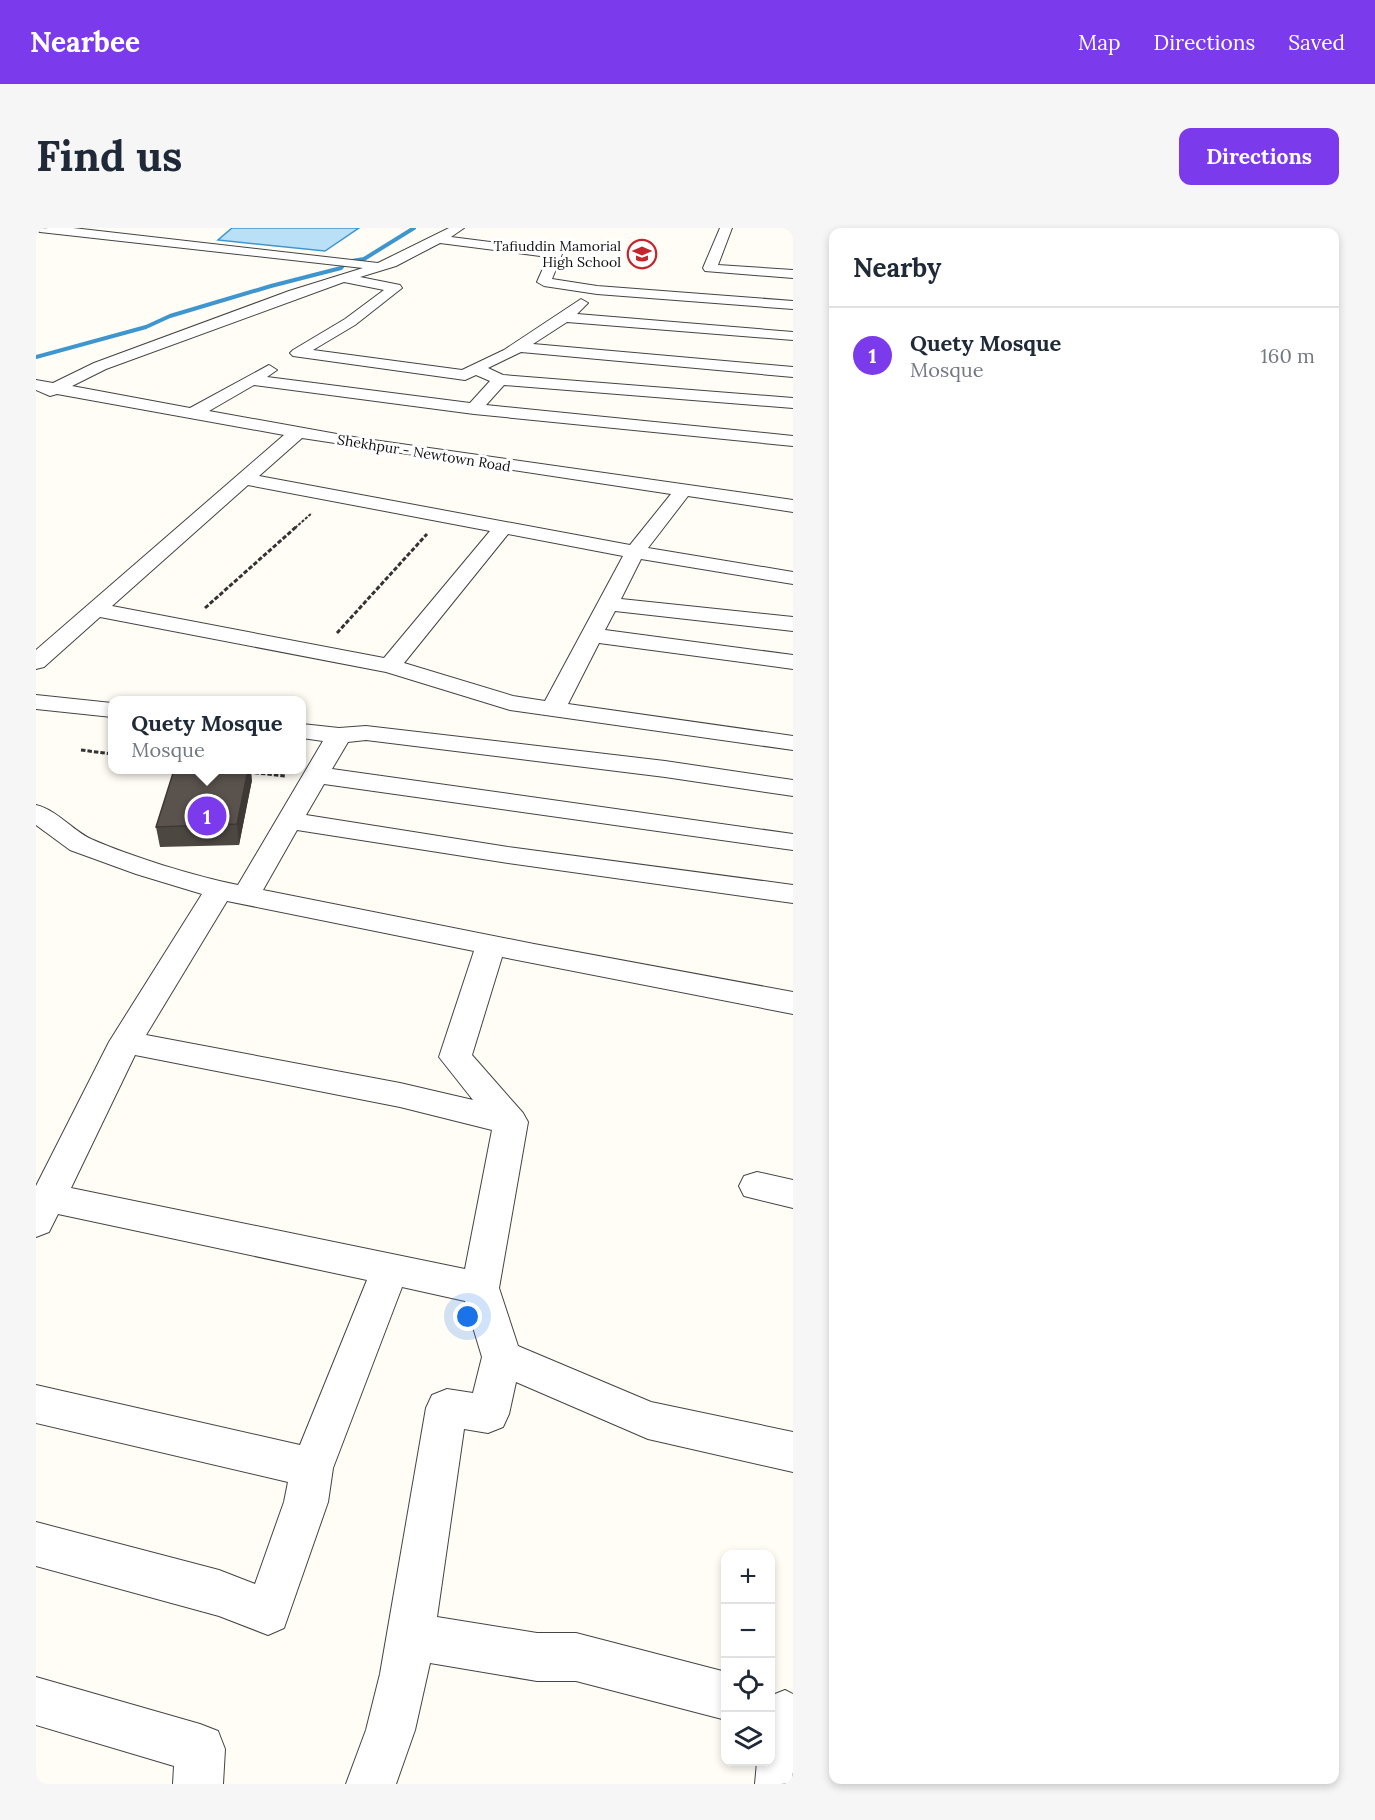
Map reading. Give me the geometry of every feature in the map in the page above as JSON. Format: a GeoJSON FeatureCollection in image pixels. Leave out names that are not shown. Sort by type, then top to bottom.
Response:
{"type":"FeatureCollection","features":[{"type":"Feature","properties":{"kind":"street"},"geometry":{"type":"LineString","coordinates":[[40,228],[381,266]]}},
{"type":"Feature","properties":{"kind":"street"},"geometry":{"type":"LineString","coordinates":[[36,396],[100,366],[381,266],[440,239],[458,228]]}},
{"type":"Feature","properties":{"kind":"street"},"geometry":{"type":"LineString","coordinates":[[726,228],[710,268],[793,274]]}},
{"type":"Feature","properties":{"kind":"street"},"geometry":{"type":"LineString","coordinates":[[440,239],[556,254],[544,282],[597,290],[793,305]]}},
{"type":"Feature","properties":{"kind":"street"},"geometry":{"type":"LineString","coordinates":[[193,413],[350,322],[395,288],[342,279]]}},
{"type":"Feature","properties":{"kind":"street"},"geometry":{"type":"LineString","coordinates":[[289,358],[465,375],[518,347],[597,290]]}},
{"type":"Feature","properties":{"kind":"street"},"geometry":{"type":"LineString","coordinates":[[564,316],[793,336]]}},
{"type":"Feature","properties":{"kind":"street"},"geometry":{"type":"LineString","coordinates":[[518,347],[793,372]]}},
{"type":"Feature","properties":{"kind":"street"},"geometry":{"type":"LineString","coordinates":[[475,368],[500,380],[793,403]]}},
{"type":"Feature","properties":{"kind":"street"},"geometry":{"type":"LineString","coordinates":[[250,380],[474,409],[793,441]]}},
{"type":"Feature","properties":{"kind":"street"},"geometry":{"type":"LineString","coordinates":[[474,409],[500,380]]}},
{"type":"Feature","properties":{"kind":"street","name":"Shekhpur - Newtown Road"},"geometry":{"type":"LineString","coordinates":[[36,385],[359,443],[684,491],[790,500]]}},
{"type":"Feature","properties":{"kind":"street"},"geometry":{"type":"LineString","coordinates":[[36,662],[298,432]]}},
{"type":"Feature","properties":{"kind":"street"},"geometry":{"type":"LineString","coordinates":[[245,479],[635,552],[793,578]]}},
{"type":"Feature","properties":{"kind":"street"},"geometry":{"type":"LineString","coordinates":[[553,709],[635,552],[684,491]]}},
{"type":"Feature","properties":{"kind":"street"},"geometry":{"type":"LineString","coordinates":[[390,666],[503,527]]}},
{"type":"Feature","properties":{"kind":"street"},"geometry":{"type":"LineString","coordinates":[[608,604],[793,624]]}},
{"type":"Feature","properties":{"kind":"street"},"geometry":{"type":"LineString","coordinates":[[97,610],[390,666],[510,703],[793,743]]}},
{"type":"Feature","properties":{"kind":"street"},"geometry":{"type":"LineString","coordinates":[[591,635],[793,662]]}},
{"type":"Feature","properties":{"kind":"street"},"geometry":{"type":"LineString","coordinates":[[36,702],[108,710]]}},
{"type":"Feature","properties":{"kind":"street"},"geometry":{"type":"LineString","coordinates":[[306,731],[339,735],[366,733],[665,769],[793,788]]}},
{"type":"Feature","properties":{"kind":"street"},"geometry":{"type":"LineString","coordinates":[[339,735],[289,821],[232,893],[125,1042],[42,1210],[390,1269],[480,1288]]}},
{"type":"Feature","properties":{"kind":"street"},"geometry":{"type":"LineString","coordinates":[[314,777],[793,842]]}},
{"type":"Feature","properties":{"kind":"street"},"geometry":{"type":"LineString","coordinates":[[36,813],[80,844],[146,868],[232,893],[793,1003]]}},
{"type":"Feature","properties":{"kind":"street"},"geometry":{"type":"LineString","coordinates":[[289,821],[508,855],[793,894]]}},
{"type":"Feature","properties":{"kind":"street"},"geometry":{"type":"LineString","coordinates":[[491,945],[455,1057],[511,1122]]}},
{"type":"Feature","properties":{"kind":"street"},"geometry":{"type":"LineString","coordinates":[[125,1042],[400,1095],[511,1122]]}},
{"type":"Feature","properties":{"kind":"street"},"geometry":{"type":"LineString","coordinates":[[370,1784],[385,1750],[403,1683],[425,1534],[447,1408],[488,1414],[502,1357],[480,1288],[511,1122]]}},
{"type":"Feature","properties":{"kind":"street"},"geometry":{"type":"LineString","coordinates":[[757,1186],[793,1194]]}},
{"type":"Feature","properties":{"kind":"street"},"geometry":{"type":"LineString","coordinates":[[36,1544],[219,1593],[268,1612],[306,1502],[312,1468],[390,1269]]}},
{"type":"Feature","properties":{"kind":"street"},"geometry":{"type":"LineString","coordinates":[[502,1357],[648,1420],[793,1452]]}},
{"type":"Feature","properties":{"kind":"street"},"geometry":{"type":"LineString","coordinates":[[36,1404],[312,1468]]}},
{"type":"Feature","properties":{"kind":"street"},"geometry":{"type":"LineString","coordinates":[[411,1636],[537,1658],[576,1658],[721,1695]]}},
{"type":"Feature","properties":{"kind":"street"},"geometry":{"type":"LineString","coordinates":[[36,1701],[200,1749],[198,1784]]}},
{"type":"Feature","properties":{"kind":"street"},"geometry":{"type":"LineString","coordinates":[[780,1784],[783,1714]]}},
{"type":"Feature","properties":{"kind":"path"},"geometry":{"type":"LineString","coordinates":[[184,627],[332,495]]}},
{"type":"Feature","properties":{"kind":"path"},"geometry":{"type":"LineString","coordinates":[[320,652],[443,516]]}},
{"type":"Feature","properties":{"kind":"path"},"geometry":{"type":"LineString","coordinates":[[81,750],[108,753]]}},
{"type":"Feature","properties":{"kind":"path"},"geometry":{"type":"LineString","coordinates":[[279,774],[314,777]]}},
{"type":"Feature","properties":{"kind":"water"},"geometry":{"type":"Polygon","coordinates":[[[232,228],[359,228],[325,251],[218,240],[232,228]]]}},
{"type":"Feature","properties":{"kind":"building"},"geometry":{"type":"Polygon","coordinates":[[[173,774],[247,774],[237,824],[156,827],[173,774]]]}},
{"type":"Feature","properties":{"kind":"waterway"},"geometry":{"type":"LineString","coordinates":[[36,357],[146,327],[170,316],[271,286],[341,268],[346,262],[364,259],[414,228]]}},
{"type":"Feature","properties":{"kind":"place","name":"Tafiuddin Mamorial High School"},"geometry":{"type":"Point","coordinates":[642,254]}},
{"type":"Feature","properties":{"kind":"place","name":"Quety Mosque"},"geometry":{"type":"Point","coordinates":[207,816]}}]}
